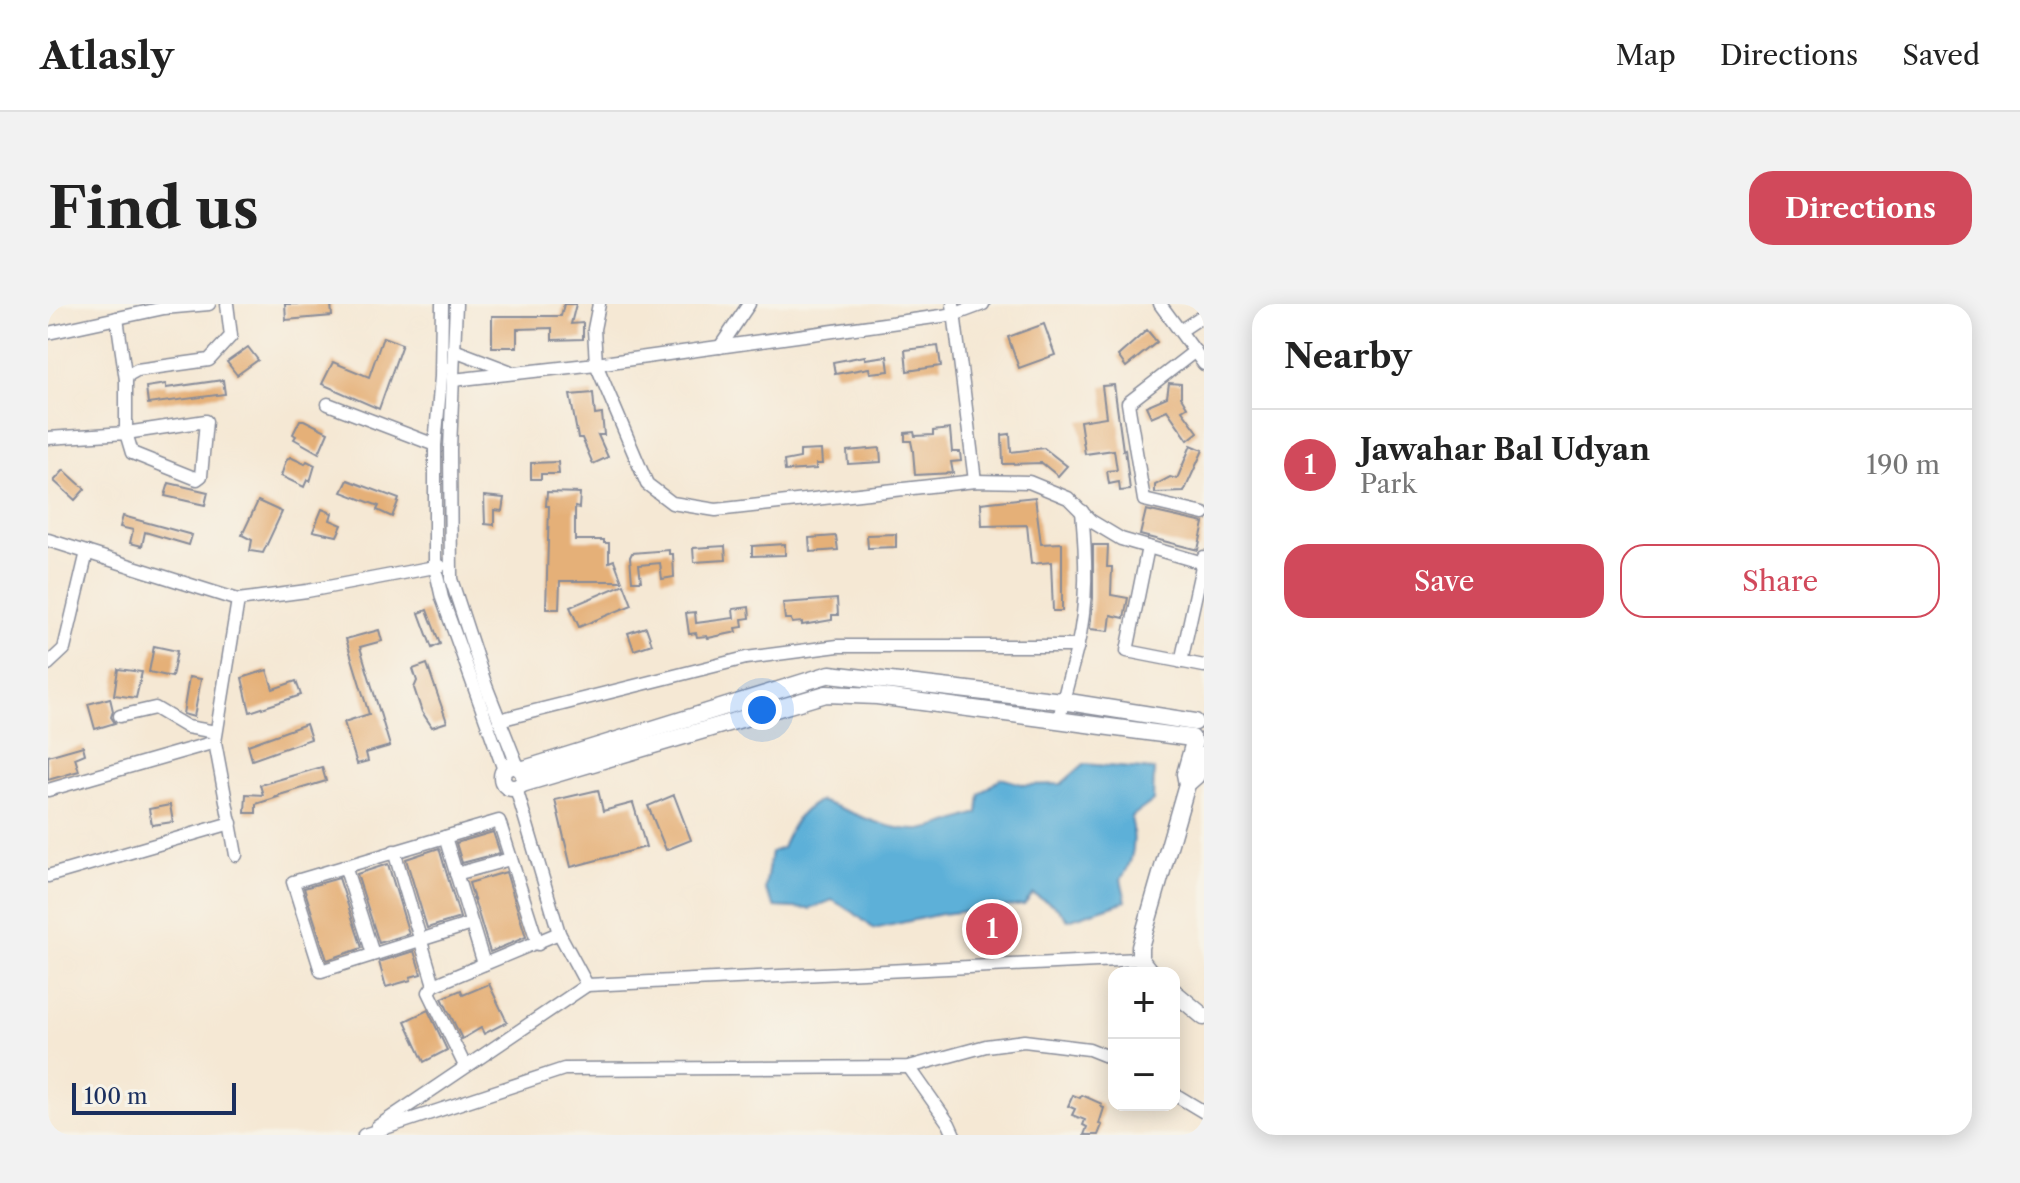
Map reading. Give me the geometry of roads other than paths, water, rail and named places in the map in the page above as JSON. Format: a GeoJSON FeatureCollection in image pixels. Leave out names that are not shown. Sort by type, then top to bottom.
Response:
{"type":"FeatureCollection","features":[{"type":"Feature","properties":{"kind":"main road"},"geometry":{"type":"LineString","coordinates":[[516,776],[830,674],[1062,701],[1200,732]]}},
{"type":"Feature","properties":{"kind":"main road"},"geometry":{"type":"LineString","coordinates":[[516,776],[826,694],[877,696],[1059,721],[1200,732]]}},
{"type":"Feature","properties":{"kind":"main road"},"geometry":{"type":"LineString","coordinates":[[1146,967],[1140,959],[1140,947],[1187,784],[1185,774],[1200,732]]}},
{"type":"Feature","properties":{"kind":"main road"},"geometry":{"type":"LineString","coordinates":[[1180,997],[1204,1017]]}},
{"type":"Feature","properties":{"kind":"street"},"geometry":{"type":"LineString","coordinates":[[48,333],[117,318],[144,308],[209,304]]}},
{"type":"Feature","properties":{"kind":"street"},"geometry":{"type":"LineString","coordinates":[[126,380],[137,370],[209,360],[231,336],[227,304]]}},
{"type":"Feature","properties":{"kind":"street"},"geometry":{"type":"LineString","coordinates":[[442,304],[441,377],[435,445],[435,567],[442,598],[516,776]]}},
{"type":"Feature","properties":{"kind":"street"},"geometry":{"type":"LineString","coordinates":[[456,304],[449,565],[455,596],[516,776],[559,933],[587,985]]}},
{"type":"Feature","properties":{"kind":"street"},"geometry":{"type":"LineString","coordinates":[[599,304],[594,329],[596,364],[647,484],[672,503],[716,510],[975,481],[1029,482],[1068,498],[1091,521],[1121,539],[1203,560],[1181,662]]}},
{"type":"Feature","properties":{"kind":"street"},"geometry":{"type":"LineString","coordinates":[[720,347],[749,304]]}},
{"type":"Feature","properties":{"kind":"street"},"geometry":{"type":"LineString","coordinates":[[453,380],[720,347],[983,304]]}},
{"type":"Feature","properties":{"kind":"street"},"geometry":{"type":"LineString","coordinates":[[1160,304],[1204,364]]}},
{"type":"Feature","properties":{"kind":"street"},"geometry":{"type":"LineString","coordinates":[[954,309],[975,481]]}},
{"type":"Feature","properties":{"kind":"street"},"geometry":{"type":"LineString","coordinates":[[1180,331],[1204,315]]}},
{"type":"Feature","properties":{"kind":"street"},"geometry":{"type":"LineString","coordinates":[[48,438],[126,433],[206,421],[201,476],[197,479],[132,453],[126,433],[126,380],[117,318]]}},
{"type":"Feature","properties":{"kind":"street"},"geometry":{"type":"LineString","coordinates":[[454,350],[512,372]]}},
{"type":"Feature","properties":{"kind":"street"},"geometry":{"type":"LineString","coordinates":[[1195,351],[1128,403],[1144,500],[1204,514]]}},
{"type":"Feature","properties":{"kind":"street"},"geometry":{"type":"LineString","coordinates":[[328,404],[435,445]]}},
{"type":"Feature","properties":{"kind":"street"},"geometry":{"type":"LineString","coordinates":[[1059,721],[1078,646],[1084,603],[1086,553],[1082,511]]}},
{"type":"Feature","properties":{"kind":"street"},"geometry":{"type":"LineString","coordinates":[[48,540],[238,600],[307,591],[449,565]]}},
{"type":"Feature","properties":{"kind":"street"},"geometry":{"type":"LineString","coordinates":[[1148,547],[1127,651],[1204,666]]}},
{"type":"Feature","properties":{"kind":"street"},"geometry":{"type":"LineString","coordinates":[[48,664],[64,649],[87,552]]}},
{"type":"Feature","properties":{"kind":"street"},"geometry":{"type":"LineString","coordinates":[[236,855],[216,737],[238,600]]}},
{"type":"Feature","properties":{"kind":"street"},"geometry":{"type":"LineString","coordinates":[[499,720],[746,658],[838,646],[1078,646]]}},
{"type":"Feature","properties":{"kind":"street"},"geometry":{"type":"LineString","coordinates":[[120,716],[155,708],[187,727],[216,737]]}},
{"type":"Feature","properties":{"kind":"street"},"geometry":{"type":"LineString","coordinates":[[48,790],[216,737]]}},
{"type":"Feature","properties":{"kind":"street"},"geometry":{"type":"LineString","coordinates":[[471,924],[321,971],[293,882],[499,821],[538,944]]}},
{"type":"Feature","properties":{"kind":"street"},"geometry":{"type":"LineString","coordinates":[[48,876],[231,823]]}},
{"type":"Feature","properties":{"kind":"street"},"geometry":{"type":"LineString","coordinates":[[445,837],[484,964]]}},
{"type":"Feature","properties":{"kind":"street"},"geometry":{"type":"LineString","coordinates":[[394,851],[434,985]]}},
{"type":"Feature","properties":{"kind":"street"},"geometry":{"type":"LineString","coordinates":[[456,874],[510,859]]}},
{"type":"Feature","properties":{"kind":"street"},"geometry":{"type":"LineString","coordinates":[[345,866],[373,954]]}},
{"type":"Feature","properties":{"kind":"street"},"geometry":{"type":"LineString","coordinates":[[465,1066],[429,992],[434,985],[559,933]]}},
{"type":"Feature","properties":{"kind":"street"},"geometry":{"type":"LineString","coordinates":[[365,1135],[587,985],[1140,959]]}},
{"type":"Feature","properties":{"kind":"street"},"geometry":{"type":"LineString","coordinates":[[365,1135],[564,1069],[909,1067],[986,1046],[1024,1041],[1089,1049],[1108,1057]]}},
{"type":"Feature","properties":{"kind":"street"},"geometry":{"type":"LineString","coordinates":[[909,1067],[954,1135]]}},
{"type":"Feature","properties":{"kind":"street"},"geometry":{"type":"LineString","coordinates":[[1180,1098],[1204,1112]]}},
{"type":"Feature","properties":{"kind":"water"},"geometry":{"type":"Polygon","coordinates":[[[1084,764],[1154,770],[1153,801],[1131,817],[1133,849],[1121,879],[1126,901],[1068,920],[1057,907],[1033,894],[1024,905],[941,914],[874,929],[832,900],[810,909],[775,907],[765,889],[771,852],[782,848],[796,820],[819,801],[891,827],[917,830],[978,813],[980,794],[1001,778],[1025,785],[1061,784],[1084,764]]]}},
{"type":"Feature","properties":{"kind":"place","name":"Jawahar Bal Udyan"},"geometry":{"type":"Point","coordinates":[992,929]}}]}
